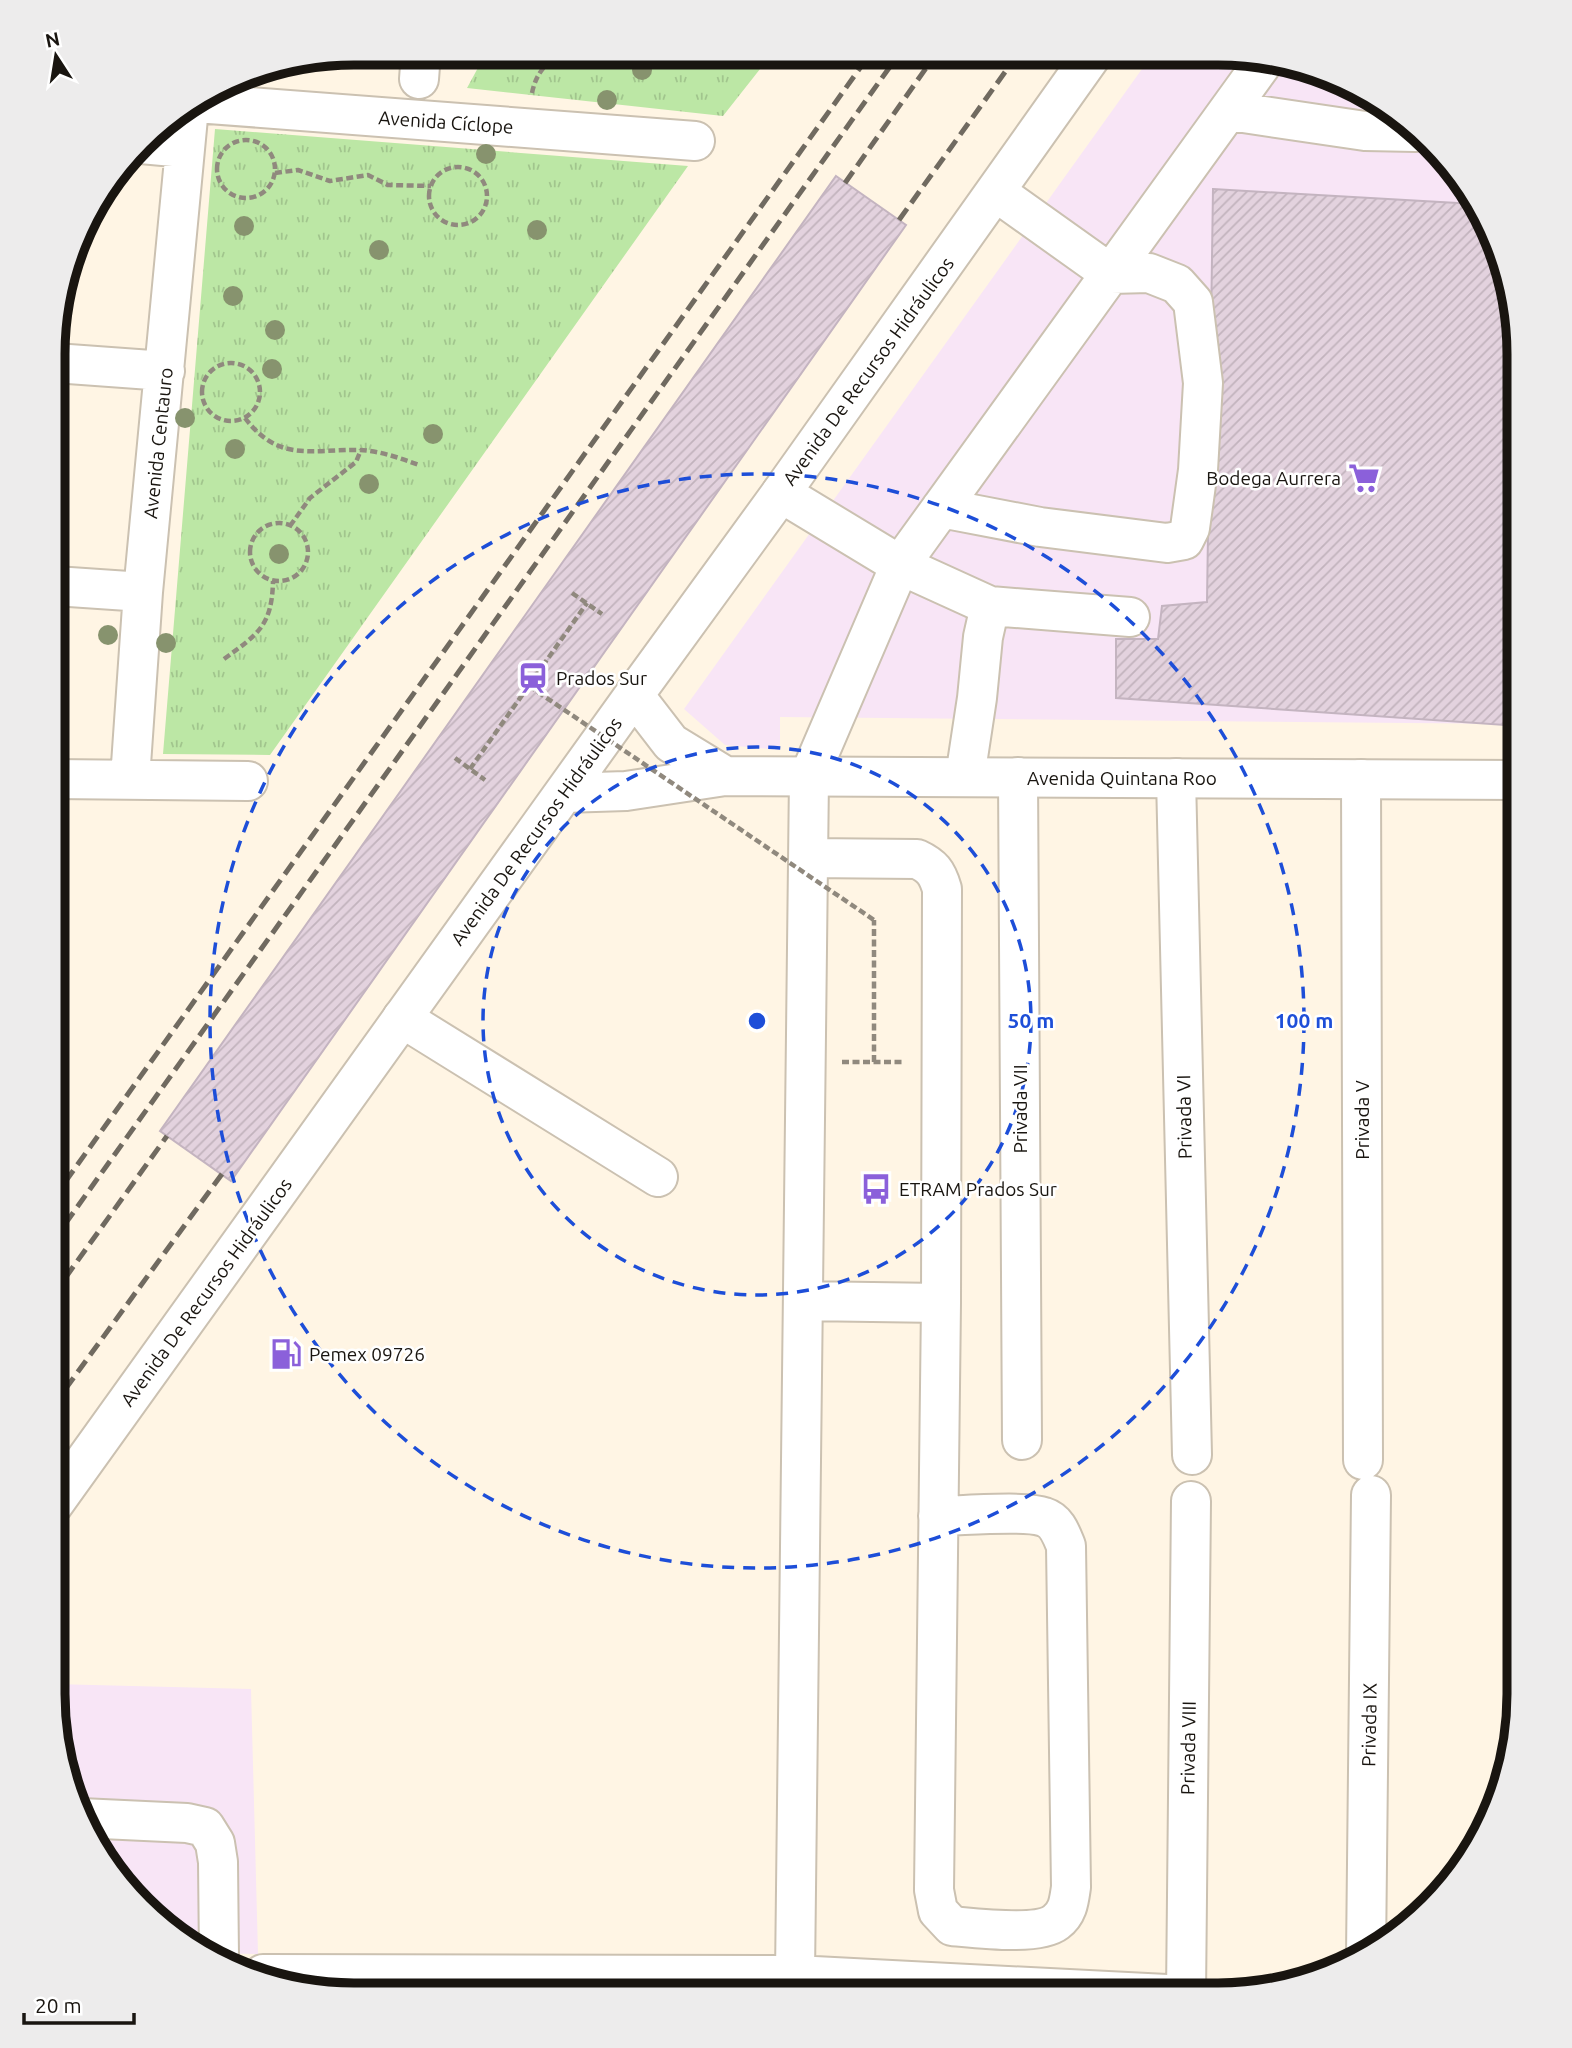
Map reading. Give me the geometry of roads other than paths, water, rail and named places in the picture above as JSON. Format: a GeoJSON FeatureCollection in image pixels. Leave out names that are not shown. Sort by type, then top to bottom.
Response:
{"type":"FeatureCollection","features":[{"type":"Feature","properties":{"kind":"street","name":"Avenida De Recursos Hidráulicos"},"geometry":{"type":"LineString","coordinates":[[65,1488],[781,494],[1085,65]]}},
{"type":"Feature","properties":{"kind":"street"},"geometry":{"type":"LineString","coordinates":[[796,1975],[809,776],[900,565],[1260,68]]}},
{"type":"Feature","properties":{"kind":"street","name":"Avenida Cíclope"},"geometry":{"type":"LineString","coordinates":[[208,104],[695,141]]}},
{"type":"Feature","properties":{"kind":"street"},"geometry":{"type":"LineString","coordinates":[[1230,111],[1365,131],[1404,132]]}},
{"type":"Feature","properties":{"kind":"street","name":"Avenida Centauro"},"geometry":{"type":"LineString","coordinates":[[130,779],[143,592],[188,117]]}},
{"type":"Feature","properties":{"kind":"street"},"geometry":{"type":"LineString","coordinates":[[153,145],[185,148]]}},
{"type":"Feature","properties":{"kind":"street"},"geometry":{"type":"LineString","coordinates":[[941,508],[1040,527],[1167,542],[1184,540],[1190,528],[1198,470],[1203,383],[1193,302],[1177,284],[1149,273],[1111,274],[996,192]]}},
{"type":"Feature","properties":{"kind":"street"},"geometry":{"type":"LineString","coordinates":[[65,364],[165,371]]}},
{"type":"Feature","properties":{"kind":"street"},"geometry":{"type":"LineString","coordinates":[[781,494],[900,565],[989,606],[1130,617]]}},
{"type":"Feature","properties":{"kind":"street"},"geometry":{"type":"LineString","coordinates":[[65,587],[143,592]]}},
{"type":"Feature","properties":{"kind":"street"},"geometry":{"type":"LineString","coordinates":[[965,778],[989,606]]}},
{"type":"Feature","properties":{"kind":"street"},"geometry":{"type":"LineString","coordinates":[[634,695],[671,743],[725,776]]}},
{"type":"Feature","properties":{"kind":"street","name":"Avenida Quintana Roo"},"geometry":{"type":"LineString","coordinates":[[564,793],[626,791],[725,776],[1507,780]]}},
{"type":"Feature","properties":{"kind":"street","name":"Privada VII"},"geometry":{"type":"LineString","coordinates":[[1018,777],[1022,1440]]}},
{"type":"Feature","properties":{"kind":"street","name":"Privada VI"},"geometry":{"type":"LineString","coordinates":[[1176,778],[1192,1455]]}},
{"type":"Feature","properties":{"kind":"street"},"geometry":{"type":"LineString","coordinates":[[65,779],[248,781]]}},
{"type":"Feature","properties":{"kind":"street","name":"Privada V"},"geometry":{"type":"LineString","coordinates":[[1361,779],[1367,1478]]}},
{"type":"Feature","properties":{"kind":"street"},"geometry":{"type":"LineString","coordinates":[[808,858],[917,859],[930,865],[938,875],[942,889],[941,1303],[938,1516],[934,1890],[938,1911],[951,1926],[1035,1929],[1055,1923],[1068,1908],[1071,1887],[1066,1546],[1059,1527],[1044,1517],[938,1516]]}},
{"type":"Feature","properties":{"kind":"street"},"geometry":{"type":"LineString","coordinates":[[402,1018],[657,1177]]}},
{"type":"Feature","properties":{"kind":"street"},"geometry":{"type":"LineString","coordinates":[[803,1301],[941,1303]]}},
{"type":"Feature","properties":{"kind":"street","name":"Privada IX"},"geometry":{"type":"LineString","coordinates":[[1366,1943],[1367,1478]]}},
{"type":"Feature","properties":{"kind":"street","name":"Privada VIII"},"geometry":{"type":"LineString","coordinates":[[1186,1983],[1191,1501]]}},
{"type":"Feature","properties":{"kind":"street"},"geometry":{"type":"LineString","coordinates":[[93,1819],[187,1823],[205,1828],[215,1843],[218,1862],[219,1950]]}},
{"type":"Feature","properties":{"kind":"street"},"geometry":{"type":"LineString","coordinates":[[283,1974],[796,1975],[952,1983]]}},
{"type":"Feature","properties":{"kind":"railway"},"geometry":{"type":"LineString","coordinates":[[65,1182],[862,65]]}},
{"type":"Feature","properties":{"kind":"railway"},"geometry":{"type":"LineString","coordinates":[[65,1224],[891,65]]}},
{"type":"Feature","properties":{"kind":"railway"},"geometry":{"type":"LineString","coordinates":[[845,183],[928,65]]}},
{"type":"Feature","properties":{"kind":"railway"},"geometry":{"type":"LineString","coordinates":[[899,220],[1010,65]]}},
{"type":"Feature","properties":{"kind":"railway"},"geometry":{"type":"LineString","coordinates":[[65,1278],[167,1136]]}},
{"type":"Feature","properties":{"kind":"railway"},"geometry":{"type":"LineString","coordinates":[[65,1390],[222,1174]]}},
{"type":"Feature","properties":{"kind":"place","name":"Bodega Aurrera"},"geometry":{"type":"Point","coordinates":[1364,478]}},
{"type":"Feature","properties":{"kind":"place","name":"Prados Sur"},"geometry":{"type":"Point","coordinates":[533,678]}},
{"type":"Feature","properties":{"kind":"place","name":"ETRAM Prados Sur"},"geometry":{"type":"Point","coordinates":[876,1189]}},
{"type":"Feature","properties":{"kind":"place","name":"Pemex 09726"},"geometry":{"type":"Point","coordinates":[286,1354]}}]}
